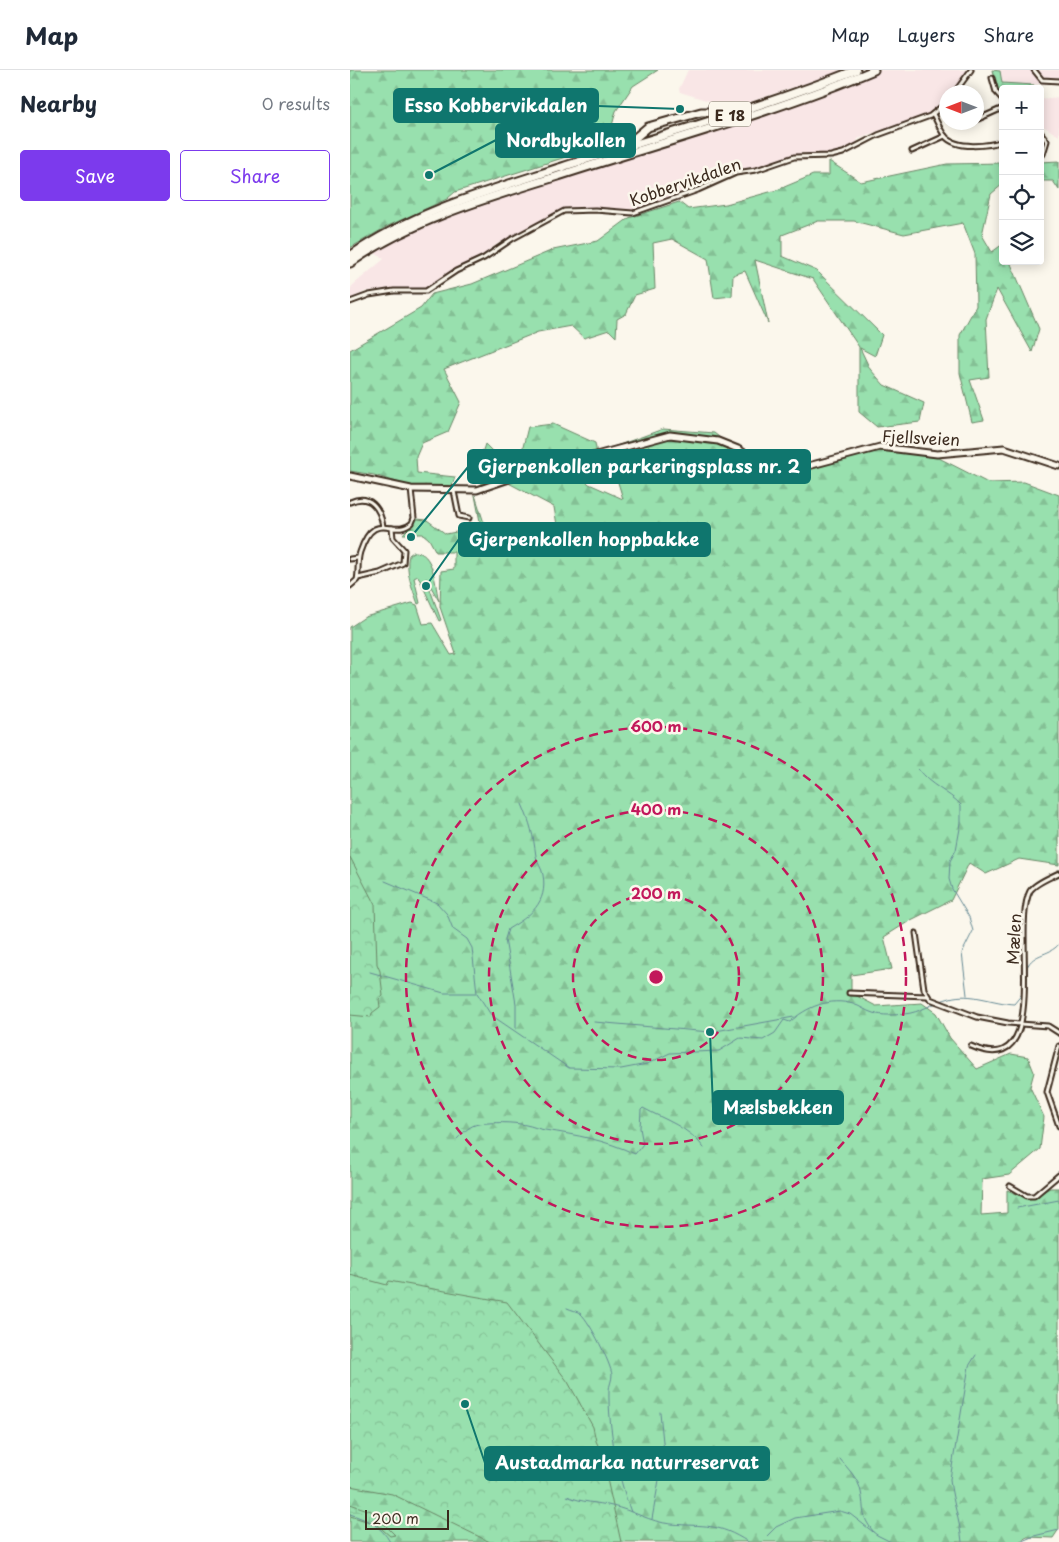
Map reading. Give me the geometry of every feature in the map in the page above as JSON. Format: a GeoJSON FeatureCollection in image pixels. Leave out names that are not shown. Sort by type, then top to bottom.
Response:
{"type":"FeatureCollection","features":[{"type":"Feature","properties":{"kind":"highway","name":"E 18"},"geometry":{"type":"LineString","coordinates":[[350,256],[401,225],[434,210],[744,109],[856,70]]}},
{"type":"Feature","properties":{"kind":"highway","name":"E 18"},"geometry":{"type":"LineString","coordinates":[[350,264],[404,231],[459,207],[770,108],[874,70]]}},
{"type":"Feature","properties":{"kind":"highway"},"geometry":{"type":"LineString","coordinates":[[604,154],[629,143],[648,127],[701,112],[723,113],[744,109]]}},
{"type":"Feature","properties":{"kind":"main road","name":"Fjellsveien"},"geometry":{"type":"LineString","coordinates":[[350,476],[411,489],[483,489],[515,477],[670,435],[721,442],[779,472],[880,447],[931,454],[1004,448],[1059,466]]}},
{"type":"Feature","properties":{"kind":"street"},"geometry":{"type":"LineString","coordinates":[[960,85],[971,70]]}},
{"type":"Feature","properties":{"kind":"street"},"geometry":{"type":"LineString","coordinates":[[1034,70],[1042,80],[1059,81]]}},
{"type":"Feature","properties":{"kind":"street"},"geometry":{"type":"LineString","coordinates":[[992,78],[996,92],[999,95]]}},
{"type":"Feature","properties":{"kind":"street","name":"Kobbervikdalen"},"geometry":{"type":"LineString","coordinates":[[350,302],[369,295],[394,291],[426,291],[456,271],[484,258],[512,239],[564,211],[595,210],[625,214],[635,212],[698,190],[736,173],[756,170],[794,157],[840,154],[878,134],[933,114],[939,108]]}},
{"type":"Feature","properties":{"kind":"street"},"geometry":{"type":"LineString","coordinates":[[984,116],[999,110]]}},
{"type":"Feature","properties":{"kind":"street"},"geometry":{"type":"LineString","coordinates":[[933,114],[944,136],[953,141],[978,146],[999,142]]}},
{"type":"Feature","properties":{"kind":"street"},"geometry":{"type":"LineString","coordinates":[[912,151],[944,136]]}},
{"type":"Feature","properties":{"kind":"street"},"geometry":{"type":"LineString","coordinates":[[1044,137],[1047,141],[1044,151]]}},
{"type":"Feature","properties":{"kind":"street"},"geometry":{"type":"LineString","coordinates":[[358,578],[358,558],[372,531],[378,526],[392,528],[408,526],[413,521],[411,489]]}},
{"type":"Feature","properties":{"kind":"street"},"geometry":{"type":"LineString","coordinates":[[454,490],[459,516],[469,518]]}},
{"type":"Feature","properties":{"kind":"street"},"geometry":{"type":"LineString","coordinates":[[350,502],[361,499],[372,502],[380,511],[383,526]]}},
{"type":"Feature","properties":{"kind":"street"},"geometry":{"type":"LineString","coordinates":[[350,586],[358,578],[380,573],[403,563],[404,550],[393,538],[392,528]]}},
{"type":"Feature","properties":{"kind":"street"},"geometry":{"type":"LineString","coordinates":[[350,559],[358,558]]}},
{"type":"Feature","properties":{"kind":"street","name":"Mælen"},"geometry":{"type":"LineString","coordinates":[[1022,1024],[1025,922],[1029,895],[1033,888],[1059,872]]}},
{"type":"Feature","properties":{"kind":"street"},"geometry":{"type":"LineString","coordinates":[[916,933],[927,996]]}},
{"type":"Feature","properties":{"kind":"street"},"geometry":{"type":"LineString","coordinates":[[849,993],[927,996],[940,1004],[977,1017],[1048,1026],[1059,1033]]}},
{"type":"Feature","properties":{"kind":"street"},"geometry":{"type":"LineString","coordinates":[[971,1046],[986,1052],[1006,1051],[1017,1039],[1022,1024]]}},
{"type":"Feature","properties":{"kind":"street"},"geometry":{"type":"LineString","coordinates":[[1059,1046],[1048,1092],[1059,1126]]}},
{"type":"Feature","properties":{"kind":"street"},"geometry":{"type":"LineString","coordinates":[[1010,1186],[1027,1196],[1034,1196],[1059,1176]]}},
{"type":"Feature","properties":{"kind":"shaded area"},"geometry":{"type":"Polygon","coordinates":[[[688,70],[845,70],[732,108],[680,92],[679,89],[688,70]]]}},
{"type":"Feature","properties":{"kind":"shaded area"},"geometry":{"type":"Polygon","coordinates":[[[870,70],[967,70],[957,85],[939,85],[939,106],[930,114],[867,135],[858,139],[856,144],[834,153],[802,153],[754,169],[734,172],[632,211],[586,208],[568,209],[497,244],[481,257],[467,263],[424,289],[366,291],[350,300],[350,289],[353,285],[384,259],[373,252],[451,215],[870,70]]]}},
{"type":"Feature","properties":{"kind":"shaded area"},"geometry":{"type":"Polygon","coordinates":[[[999,70],[1059,70],[1059,83],[1010,85],[1002,83],[999,70]]]}},
{"type":"Feature","properties":{"kind":"shaded area"},"geometry":{"type":"Polygon","coordinates":[[[1059,97],[1059,136],[1044,127],[1044,99],[1059,97]]]}},
{"type":"Feature","properties":{"kind":"green space"},"geometry":{"type":"Polygon","coordinates":[[[350,70],[658,70],[633,86],[616,111],[607,144],[455,192],[447,199],[388,226],[350,248],[350,70]]]}},
{"type":"Feature","properties":{"kind":"green space"},"geometry":{"type":"Polygon","coordinates":[[[992,70],[1000,71],[1002,83],[1034,85],[999,85],[999,94],[992,70]]]}},
{"type":"Feature","properties":{"kind":"green space"},"geometry":{"type":"Polygon","coordinates":[[[829,161],[861,182],[947,164],[999,163],[999,187],[991,194],[982,235],[992,252],[999,247],[999,265],[1011,265],[1039,329],[1032,352],[997,289],[986,319],[989,377],[970,380],[984,420],[972,422],[960,373],[960,335],[976,306],[975,254],[963,223],[904,234],[854,221],[818,221],[782,235],[782,256],[817,271],[882,335],[875,356],[860,348],[870,369],[884,385],[924,403],[920,422],[877,427],[859,412],[859,347],[813,279],[755,260],[768,323],[745,271],[733,275],[732,296],[714,298],[708,259],[672,239],[653,243],[655,289],[635,295],[626,314],[617,319],[616,337],[609,330],[584,338],[571,326],[538,332],[444,369],[461,402],[448,432],[422,443],[416,457],[417,473],[455,477],[451,489],[413,487],[374,475],[350,471],[350,350],[421,308],[432,294],[472,284],[553,250],[598,241],[629,218],[679,202],[688,209],[726,204],[777,190],[813,175],[829,175],[829,161]]]}},
{"type":"Feature","properties":{"kind":"green space"},"geometry":{"type":"Polygon","coordinates":[[[1059,161],[1059,190],[1053,181],[1044,181],[1044,162],[1059,161]]]}},
{"type":"Feature","properties":{"kind":"green space"},"geometry":{"type":"Polygon","coordinates":[[[553,424],[595,443],[598,460],[577,473],[589,484],[623,499],[608,449],[663,429],[714,433],[733,448],[739,479],[750,482],[780,479],[795,470],[811,464],[857,450],[878,447],[931,454],[988,483],[1024,482],[1059,495],[1059,865],[1019,859],[986,874],[969,863],[951,900],[911,920],[884,937],[892,969],[851,975],[851,993],[876,1006],[922,1003],[936,1013],[950,1038],[977,1069],[1011,1054],[1028,1057],[1034,1072],[1030,1087],[1044,1117],[1040,1149],[1009,1175],[982,1179],[981,1215],[1007,1213],[1007,1190],[1029,1199],[1050,1188],[1059,1188],[1059,1529],[1053,1538],[1027,1537],[1019,1542],[350,1542],[350,627],[365,617],[412,603],[417,605],[423,624],[432,623],[451,655],[456,654],[440,607],[441,571],[454,569],[454,552],[436,552],[429,539],[423,534],[403,534],[417,519],[427,520],[446,534],[481,527],[475,495],[485,526],[503,531],[510,540],[527,537],[557,525],[554,507],[499,478],[481,484],[476,472],[485,444],[497,456],[522,451],[528,427],[553,424]]]}},
{"type":"Feature","properties":{"kind":"green space"},"geometry":{"type":"Polygon","coordinates":[[[413,552],[420,553],[430,563],[439,601],[426,578],[441,620],[439,621],[418,576],[414,578],[420,603],[418,604],[408,567],[409,555],[413,552]]]}},
{"type":"Feature","properties":{"kind":"green space"},"geometry":{"type":"Polygon","coordinates":[[[350,857],[375,905],[377,964],[380,971],[383,996],[379,999],[380,1007],[372,1013],[371,1017],[350,1015],[350,857]]]}},
{"type":"Feature","properties":{"kind":"green space"},"geometry":{"type":"Polygon","coordinates":[[[350,1275],[387,1285],[389,1281],[507,1302],[568,1382],[593,1427],[596,1441],[606,1463],[607,1479],[621,1542],[490,1542],[392,1494],[350,1486],[350,1275]]]}},
{"type":"Feature","properties":{"kind":"green space"},"geometry":{"type":"Polygon","coordinates":[[[350,1504],[371,1511],[395,1535],[390,1536],[376,1524],[350,1516],[350,1504]]]}},
{"type":"Feature","properties":{"kind":"waterway"},"geometry":{"type":"LineString","coordinates":[[918,769],[928,780],[961,805],[961,823],[956,850],[950,861],[949,879],[952,889],[969,917],[973,931],[962,953],[967,995]]}},
{"type":"Feature","properties":{"kind":"waterway"},"geometry":{"type":"LineString","coordinates":[[516,1029],[516,1004],[505,939],[508,929],[536,908],[543,893],[544,885],[528,818],[522,804]]}},
{"type":"Feature","properties":{"kind":"waterway"},"geometry":{"type":"LineString","coordinates":[[385,881],[437,903],[447,914],[453,929],[467,939],[472,948],[477,993],[491,1015],[569,1068],[621,1069],[647,1064],[670,1053],[719,1051],[740,1038],[763,1040],[775,1033],[784,1020],[790,1022],[803,1012],[827,1003],[844,1002],[877,1014],[893,1015],[916,1012],[958,996],[1014,1004],[1023,993]]}},
{"type":"Feature","properties":{"kind":"waterway"},"geometry":{"type":"LineString","coordinates":[[1026,971],[1031,961],[1059,944]]}},
{"type":"Feature","properties":{"kind":"waterway"},"geometry":{"type":"LineString","coordinates":[[370,972],[444,993],[476,993]]}},
{"type":"Feature","properties":{"kind":"waterway"},"geometry":{"type":"LineString","coordinates":[[594,1022],[710,1032],[794,1017]]}},
{"type":"Feature","properties":{"kind":"waterway"},"geometry":{"type":"LineString","coordinates":[[457,1139],[467,1129],[476,1125],[484,1123],[515,1123],[591,1139],[635,1154],[643,1144],[640,1128],[641,1110],[643,1108],[684,1129],[704,1148]]}},
{"type":"Feature","properties":{"kind":"waterway"},"geometry":{"type":"LineString","coordinates":[[1017,1208],[1059,1200]]}},
{"type":"Feature","properties":{"kind":"waterway"},"geometry":{"type":"LineString","coordinates":[[567,1308],[580,1313],[590,1325],[611,1370],[609,1404],[612,1436],[618,1468],[631,1512]]}},
{"type":"Feature","properties":{"kind":"waterway"},"geometry":{"type":"LineString","coordinates":[[962,1542],[950,1479],[969,1366],[976,1355]]}},
{"type":"Feature","properties":{"kind":"waterway"},"geometry":{"type":"LineString","coordinates":[[652,1519],[664,1452],[660,1412]]}},
{"type":"Feature","properties":{"kind":"waterway"},"geometry":{"type":"LineString","coordinates":[[840,1459],[860,1487],[865,1516],[873,1531]]}},
{"type":"Feature","properties":{"kind":"waterway"},"geometry":{"type":"LineString","coordinates":[[567,1496],[619,1508],[663,1523],[719,1528],[748,1542]]}},
{"type":"Feature","properties":{"kind":"waterway"},"geometry":{"type":"LineString","coordinates":[[761,1542],[776,1527],[795,1518],[840,1511],[850,1514],[877,1535],[891,1542]]}},
{"type":"Feature","properties":{"kind":"waterway"},"geometry":{"type":"LineString","coordinates":[[350,1514],[378,1527],[390,1542]]}},
{"type":"Feature","properties":{"kind":"waterway"},"geometry":{"type":"LineString","coordinates":[[1020,1542],[1034,1536],[1059,1530]]}},
{"type":"Feature","properties":{"kind":"place","name":"Esso Kobbervikdalen"},"geometry":{"type":"Point","coordinates":[680,109]}},
{"type":"Feature","properties":{"kind":"place","name":"Nordbykollen"},"geometry":{"type":"Point","coordinates":[429,175]}},
{"type":"Feature","properties":{"kind":"place","name":"Gjerpenkollen parkeringsplass nr. 2"},"geometry":{"type":"Point","coordinates":[411,537]}},
{"type":"Feature","properties":{"kind":"place","name":"Gjerpenkollen hoppbakke"},"geometry":{"type":"Point","coordinates":[426,586]}},
{"type":"Feature","properties":{"kind":"place","name":"Mælsbekken"},"geometry":{"type":"Point","coordinates":[710,1032]}},
{"type":"Feature","properties":{"kind":"place","name":"Austadmarka naturreservat"},"geometry":{"type":"Point","coordinates":[465,1404]}}]}
